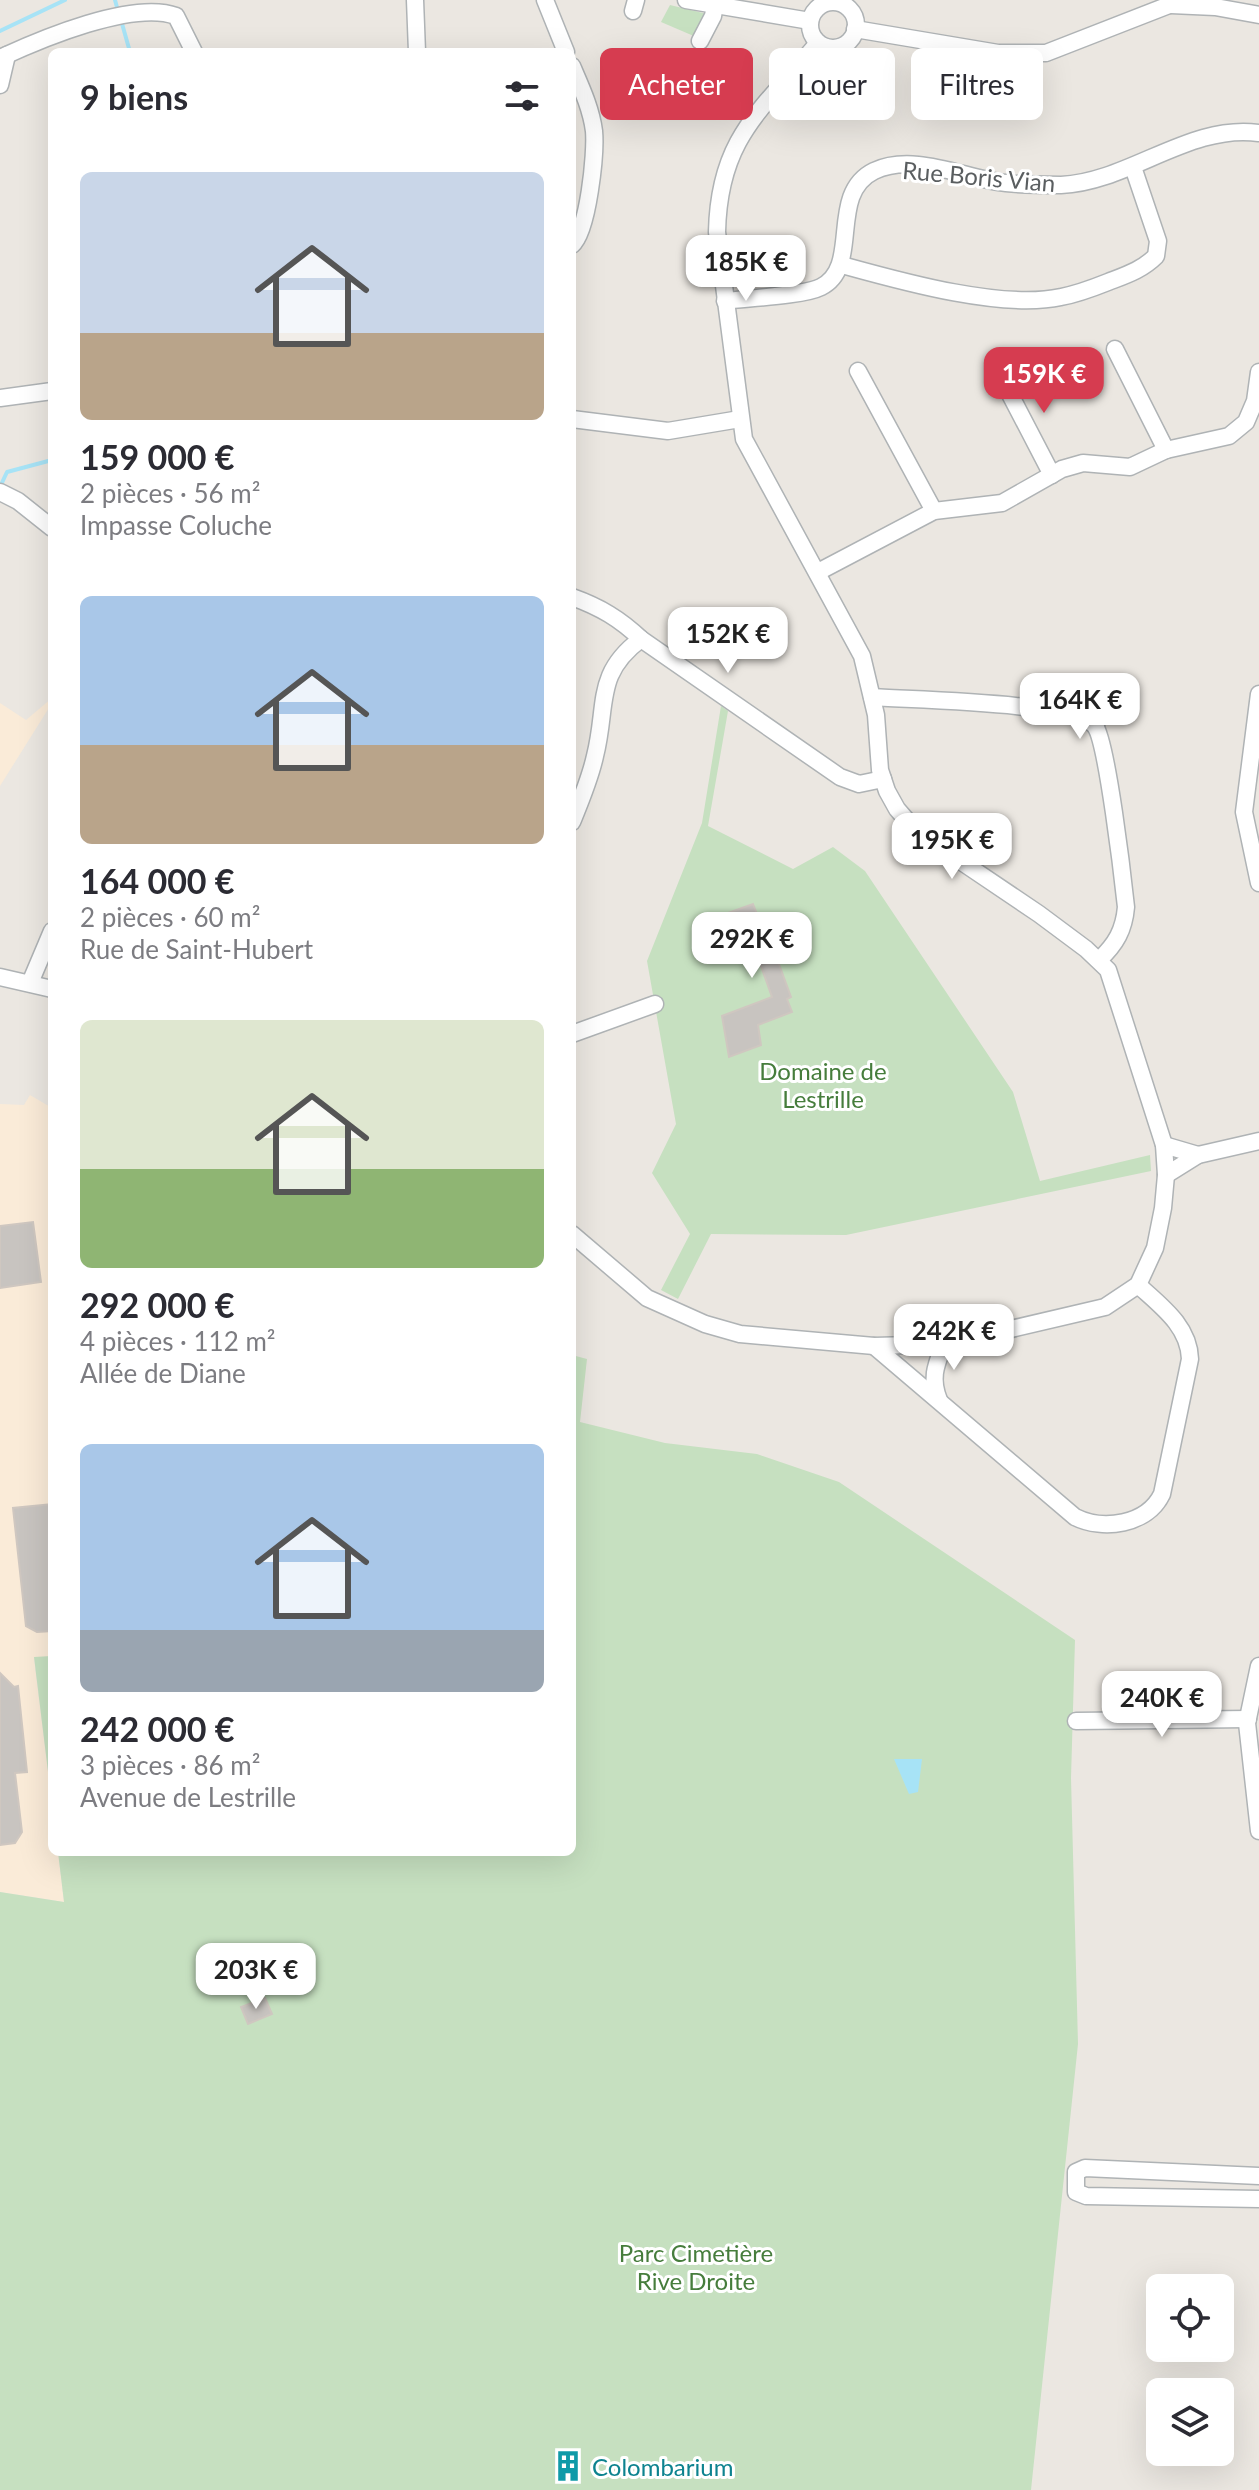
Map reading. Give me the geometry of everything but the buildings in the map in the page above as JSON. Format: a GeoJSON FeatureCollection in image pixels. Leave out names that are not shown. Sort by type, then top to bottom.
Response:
{"type":"FeatureCollection","features":[{"type":"Feature","properties":{"kind":"street"},"geometry":{"type":"LineString","coordinates":[[415,0],[417,48]]}},
{"type":"Feature","properties":{"kind":"street"},"geometry":{"type":"LineString","coordinates":[[545,0],[564,48]]}},
{"type":"Feature","properties":{"kind":"street"},"geometry":{"type":"LineString","coordinates":[[686,0],[716,2],[810,21]]}},
{"type":"Feature","properties":{"kind":"street"},"geometry":{"type":"LineString","coordinates":[[828,1],[843,4],[855,22],[853,37],[841,47],[825,47],[811,33],[810,21],[816,9],[828,1]]}},
{"type":"Feature","properties":{"kind":"street"},"geometry":{"type":"LineString","coordinates":[[700,41],[716,2]]}},
{"type":"Feature","properties":{"kind":"street"},"geometry":{"type":"LineString","coordinates":[[855,29],[998,53],[1046,53],[1176,2],[1259,15]]}},
{"type":"Feature","properties":{"kind":"street"},"geometry":{"type":"LineString","coordinates":[[0,85],[3,56],[69,25],[104,17],[156,9],[176,16],[192,48]]}},
{"type":"Feature","properties":{"kind":"street"},"geometry":{"type":"LineString","coordinates":[[576,1237],[647,1298],[705,1324],[740,1334],[874,1346],[944,1344],[1096,1310],[1138,1285],[1155,1248],[1166,1175],[1164,1145],[1115,985],[1099,960],[1039,914],[916,831],[897,809],[883,779],[872,697],[862,656],[818,572],[752,459],[740,419],[717,232],[722,177],[742,134],[756,114],[818,43]]}},
{"type":"Feature","properties":{"kind":"street"},"geometry":{"type":"LineString","coordinates":[[576,76],[591,114],[594,133],[583,229],[576,239]]}},
{"type":"Feature","properties":{"kind":"street","name":"Rue Boris Vian"},"geometry":{"type":"LineString","coordinates":[[842,265],[847,209],[858,188],[873,172],[911,166],[1004,183],[1064,185],[1133,167],[1215,135],[1259,133]]}},
{"type":"Feature","properties":{"kind":"street"},"geometry":{"type":"LineString","coordinates":[[725,301],[820,288],[834,278],[842,265],[955,291],[1013,300],[1061,297],[1102,284],[1144,268],[1156,256],[1158,241],[1133,167]]}},
{"type":"Feature","properties":{"kind":"street"},"geometry":{"type":"LineString","coordinates":[[1115,349],[1166,450]]}},
{"type":"Feature","properties":{"kind":"street"},"geometry":{"type":"LineString","coordinates":[[858,371],[934,511]]}},
{"type":"Feature","properties":{"kind":"street"},"geometry":{"type":"LineString","coordinates":[[818,572],[934,511],[1002,503],[1052,475],[1083,463],[1130,467],[1166,450],[1229,436],[1246,422],[1255,401],[1259,372]]}},
{"type":"Feature","properties":{"kind":"street"},"geometry":{"type":"LineString","coordinates":[[1000,375],[1052,475]]}},
{"type":"Feature","properties":{"kind":"street"},"geometry":{"type":"LineString","coordinates":[[0,398],[48,392]]}},
{"type":"Feature","properties":{"kind":"street"},"geometry":{"type":"LineString","coordinates":[[576,420],[668,431],[740,419]]}},
{"type":"Feature","properties":{"kind":"street"},"geometry":{"type":"LineString","coordinates":[[0,492],[18,501],[48,525]]}},
{"type":"Feature","properties":{"kind":"street"},"geometry":{"type":"LineString","coordinates":[[576,598],[595,605],[622,621],[641,639],[840,777],[859,784],[883,779]]}},
{"type":"Feature","properties":{"kind":"street"},"geometry":{"type":"LineString","coordinates":[[576,810],[595,755],[606,681],[624,653],[641,639]]}},
{"type":"Feature","properties":{"kind":"street"},"geometry":{"type":"LineString","coordinates":[[1095,725],[1112,693]]}},
{"type":"Feature","properties":{"kind":"street"},"geometry":{"type":"LineString","coordinates":[[1259,694],[1244,812],[1259,883]]}},
{"type":"Feature","properties":{"kind":"street"},"geometry":{"type":"LineString","coordinates":[[872,697],[1053,710],[1086,718],[1095,725],[1104,756],[1126,907],[1124,926],[1113,947],[1099,960]]}},
{"type":"Feature","properties":{"kind":"street"},"geometry":{"type":"LineString","coordinates":[[30,983],[48,940]]}},
{"type":"Feature","properties":{"kind":"street"},"geometry":{"type":"LineString","coordinates":[[0,977],[48,988]]}},
{"type":"Feature","properties":{"kind":"street"},"geometry":{"type":"LineString","coordinates":[[576,1033],[655,1004]]}},
{"type":"Feature","properties":{"kind":"street"},"geometry":{"type":"LineString","coordinates":[[1166,1175],[1198,1155],[1259,1141]]}},
{"type":"Feature","properties":{"kind":"street"},"geometry":{"type":"LineString","coordinates":[[1164,1145],[1198,1155]]}},
{"type":"Feature","properties":{"kind":"street"},"geometry":{"type":"LineString","coordinates":[[874,1346],[1075,1517],[1090,1524],[1104,1524],[1143,1516],[1156,1507],[1162,1494],[1190,1359],[1190,1345],[1178,1324],[1138,1285]]}},
{"type":"Feature","properties":{"kind":"street"},"geometry":{"type":"LineString","coordinates":[[940,1402],[933,1384],[934,1369],[944,1344]]}},
{"type":"Feature","properties":{"kind":"street"},"geometry":{"type":"LineString","coordinates":[[1259,1666],[1248,1719],[1259,1831]]}},
{"type":"Feature","properties":{"kind":"street"},"geometry":{"type":"LineString","coordinates":[[1076,1721],[1248,1719]]}},
{"type":"Feature","properties":{"kind":"street"},"geometry":{"type":"LineString","coordinates":[[1259,2176],[1085,2168],[1076,2172],[1074,2184],[1076,2192],[1086,2196],[1259,2199]]}},
{"type":"Feature","properties":{"kind":"shaded area"},"geometry":{"type":"Polygon","coordinates":[[[48,701],[48,709],[0,786],[0,703],[26,720],[48,701]]]}},
{"type":"Feature","properties":{"kind":"shaded area"},"geometry":{"type":"Polygon","coordinates":[[[30,1095],[48,1106],[48,1656],[34,1658],[48,1772],[48,1856],[58,1856],[64,1902],[0,1892],[0,1104],[24,1105],[30,1095]]]}},
{"type":"Feature","properties":{"kind":"green space"},"geometry":{"type":"Polygon","coordinates":[[[670,5],[707,14],[696,37],[661,22],[670,5]]]}},
{"type":"Feature","properties":{"kind":"green space","name":"Domaine de Lestrille"},"geometry":{"type":"Polygon","coordinates":[[[721,706],[728,711],[708,826],[793,869],[833,847],[865,871],[1013,1092],[1040,1181],[1150,1155],[1151,1171],[846,1235],[711,1234],[678,1299],[661,1290],[690,1234],[652,1173],[676,1124],[647,961],[702,823],[721,706]]]}},
{"type":"Feature","properties":{"kind":"green space","name":"Parc Cimetière Rive Droite"},"geometry":{"type":"Polygon","coordinates":[[[576,1356],[587,1359],[580,1422],[665,1443],[757,1454],[839,1482],[1075,1640],[1071,1778],[1078,2044],[1031,2490],[0,2490],[0,1892],[64,1902],[58,1856],[576,1856],[576,1356]]]}},
{"type":"Feature","properties":{"kind":"green space"},"geometry":{"type":"Polygon","coordinates":[[[48,1656],[48,1771],[34,1657],[48,1656]]]}},
{"type":"Feature","properties":{"kind":"water"},"geometry":{"type":"Polygon","coordinates":[[[894,1759],[922,1759],[918,1792],[909,1794],[894,1759]]]}},
{"type":"Feature","properties":{"kind":"waterway"},"geometry":{"type":"LineString","coordinates":[[0,31],[65,0]]}},
{"type":"Feature","properties":{"kind":"waterway"},"geometry":{"type":"LineString","coordinates":[[115,0],[118,11]]}},
{"type":"Feature","properties":{"kind":"waterway"},"geometry":{"type":"LineString","coordinates":[[121,20],[129,48]]}},
{"type":"Feature","properties":{"kind":"waterway"},"geometry":{"type":"LineString","coordinates":[[0,487],[7,472],[48,461]]}},
{"type":"Feature","properties":{"kind":"place","name":"Colombarium"},"geometry":{"type":"Point","coordinates":[568,2466]}}]}
